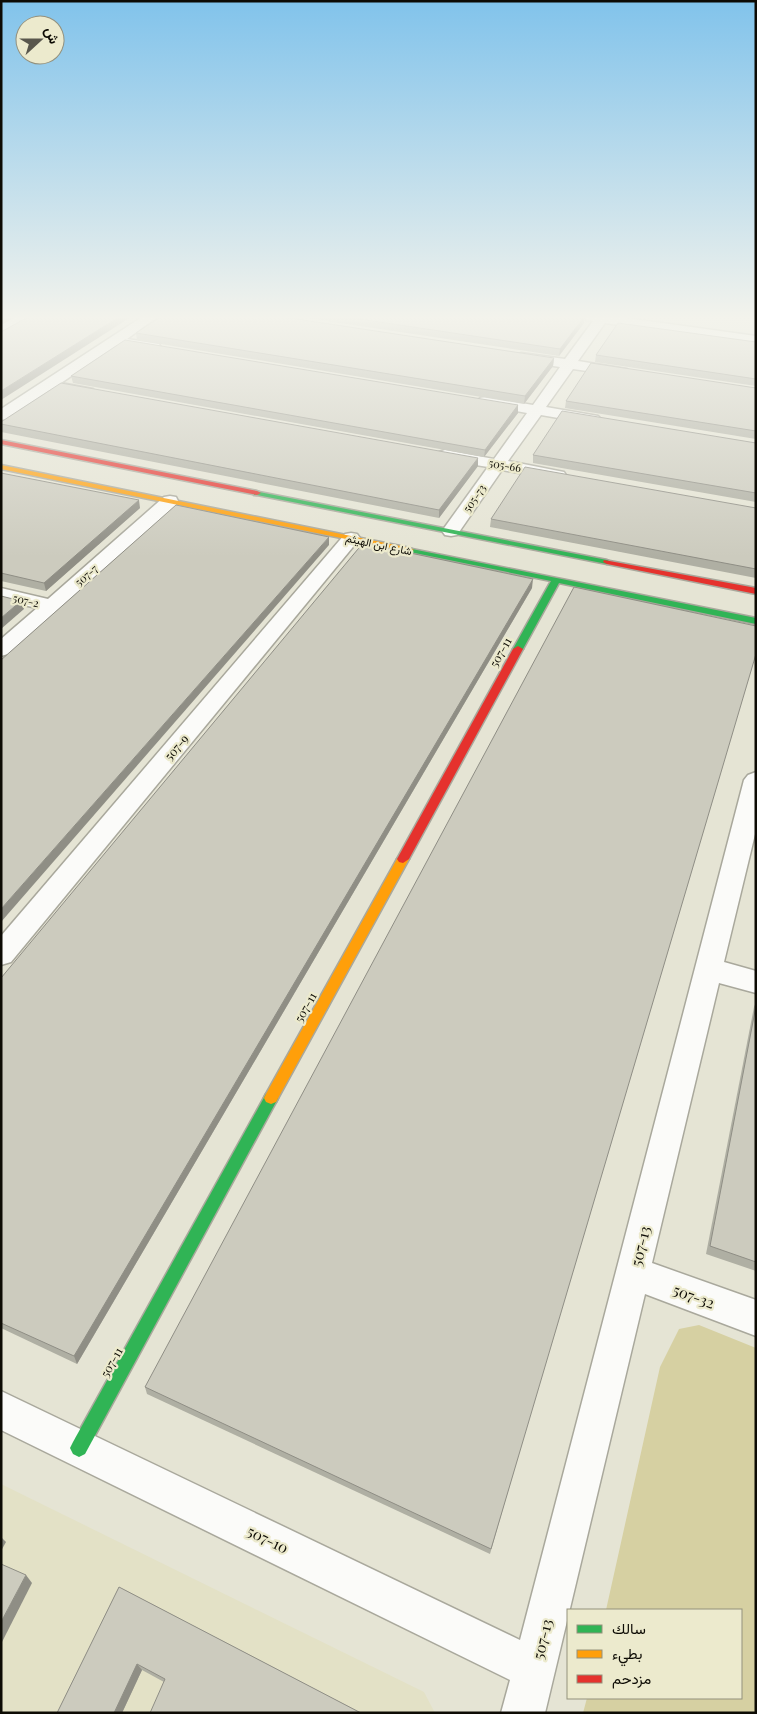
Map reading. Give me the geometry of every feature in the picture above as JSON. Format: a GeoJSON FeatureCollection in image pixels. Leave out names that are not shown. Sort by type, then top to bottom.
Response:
{"type":"FeatureCollection","features":[{"type":"Feature","properties":{"kind":"main road"},"geometry":{"type":"LineString","coordinates":[[1,442],[756,591]]}},
{"type":"Feature","properties":{"kind":"main road"},"geometry":{"type":"LineString","coordinates":[[51,477],[77,457]]}},
{"type":"Feature","properties":{"kind":"main road","name":"شارع ابن الهيثم"},"geometry":{"type":"LineString","coordinates":[[1,467],[756,621]]}},
{"type":"Feature","properties":{"kind":"main road","name":"507-11"},"geometry":{"type":"LineString","coordinates":[[79,1448],[556,580]]}},
{"type":"Feature","properties":{"kind":"street"},"geometry":{"type":"LineString","coordinates":[[1,416],[30,397]]}},
{"type":"Feature","properties":{"kind":"street","name":"505-73"},"geometry":{"type":"LineString","coordinates":[[451,531],[546,397]]}},
{"type":"Feature","properties":{"kind":"street"},"geometry":{"type":"LineString","coordinates":[[468,398],[603,420]]}},
{"type":"Feature","properties":{"kind":"street","name":"505-66"},"geometry":{"type":"LineString","coordinates":[[430,452],[574,478]]}},
{"type":"Feature","properties":{"kind":"street","name":"507-7"},"geometry":{"type":"LineString","coordinates":[[1,650],[170,501]]}},
{"type":"Feature","properties":{"kind":"street","name":"507-9"},"geometry":{"type":"LineString","coordinates":[[1,955],[352,538]]}},
{"type":"Feature","properties":{"kind":"street","name":"507-2"},"geometry":{"type":"LineString","coordinates":[[1,594],[51,605]]}},
{"type":"Feature","properties":{"kind":"street","name":"507-13"},"geometry":{"type":"LineString","coordinates":[[523,1713],[756,780]]}},
{"type":"Feature","properties":{"kind":"street"},"geometry":{"type":"LineString","coordinates":[[709,968],[756,982]]}},
{"type":"Feature","properties":{"kind":"street","name":"507-32"},"geometry":{"type":"LineString","coordinates":[[633,1273],[756,1318]]}},
{"type":"Feature","properties":{"kind":"street","name":"507-10"},"geometry":{"type":"LineString","coordinates":[[1,1410],[534,1669]]}},
{"type":"Feature","properties":{"kind":"shaded area"},"geometry":{"type":"Polygon","coordinates":[[[699,1325],[756,1348],[756,1713],[583,1713],[587,1699],[742,1699],[742,1609],[606,1609],[660,1367],[679,1329],[699,1325]]]}},
{"type":"Feature","properties":{"kind":"shaded area"},"geometry":{"type":"Polygon","coordinates":[[[1,1484],[424,1692],[435,1713],[1,1713],[1,1484]]]}},
{"type":"Feature","properties":{"kind":"building"},"geometry":{"type":"Polygon","coordinates":[[[39,397],[139,397],[478,458],[439,510],[1,424],[1,422],[39,397]]]}},
{"type":"Feature","properties":{"kind":"building"},"geometry":{"type":"Polygon","coordinates":[[[188,397],[470,397],[518,405],[485,450],[188,397]]]}},
{"type":"Feature","properties":{"kind":"building"},"geometry":{"type":"Polygon","coordinates":[[[569,397],[756,397],[756,431],[566,401],[569,397]]]}},
{"type":"Feature","properties":{"kind":"building"},"geometry":{"type":"Polygon","coordinates":[[[562,411],[756,443],[756,493],[533,455],[562,411]]]}},
{"type":"Feature","properties":{"kind":"building"},"geometry":{"type":"Polygon","coordinates":[[[525,467],[756,508],[756,569],[491,519],[525,467]]]}},
{"type":"Feature","properties":{"kind":"building"},"geometry":{"type":"Polygon","coordinates":[[[1,473],[139,500],[44,583],[1,573],[1,473]]]}},
{"type":"Feature","properties":{"kind":"building"},"geometry":{"type":"Polygon","coordinates":[[[176,505],[329,537],[1,909],[1,660],[176,505]]]}},
{"type":"Feature","properties":{"kind":"building"},"geometry":{"type":"Polygon","coordinates":[[[363,543],[533,579],[74,1356],[1,1323],[1,978],[363,543]]]}},
{"type":"Feature","properties":{"kind":"building"},"geometry":{"type":"Polygon","coordinates":[[[574,587],[756,626],[756,654],[491,1549],[145,1387],[574,587]]]}},
{"type":"Feature","properties":{"kind":"building"},"geometry":{"type":"Polygon","coordinates":[[[1,596],[21,601],[1,618],[1,596]]]}},
{"type":"Feature","properties":{"kind":"building"},"geometry":{"type":"Polygon","coordinates":[[[756,1006],[756,1262],[710,1246],[756,1006]]]}},
{"type":"Feature","properties":{"kind":"building"},"geometry":{"type":"Polygon","coordinates":[[[1,1564],[26,1575],[1,1622],[1,1564]]]}},
{"type":"Feature","properties":{"kind":"building"},"geometry":{"type":"Polygon","coordinates":[[[119,1587],[361,1713],[150,1713],[165,1679],[137,1664],[114,1713],[57,1713],[119,1587]]]}},
{"type":"Feature","properties":{"kind":"traffic: fast"},"geometry":{"type":"LineString","coordinates":[[257,493],[607,562]]}},
{"type":"Feature","properties":{"kind":"traffic: fast"},"geometry":{"type":"LineString","coordinates":[[410,550],[756,621]]}},
{"type":"Feature","properties":{"kind":"traffic: fast"},"geometry":{"type":"LineString","coordinates":[[518,649],[556,580]]}},
{"type":"Feature","properties":{"kind":"traffic: fast"},"geometry":{"type":"LineString","coordinates":[[79,1448],[271,1098]]}},
{"type":"Feature","properties":{"kind":"traffic: slow"},"geometry":{"type":"LineString","coordinates":[[1,467],[410,550]]}},
{"type":"Feature","properties":{"kind":"traffic: slow"},"geometry":{"type":"LineString","coordinates":[[271,1098],[403,859]]}},
{"type":"Feature","properties":{"kind":"traffic: jam"},"geometry":{"type":"LineString","coordinates":[[1,442],[257,493]]}},
{"type":"Feature","properties":{"kind":"traffic: jam"},"geometry":{"type":"LineString","coordinates":[[607,562],[756,591]]}},
{"type":"Feature","properties":{"kind":"traffic: jam"},"geometry":{"type":"LineString","coordinates":[[403,859],[518,649]]}}]}
